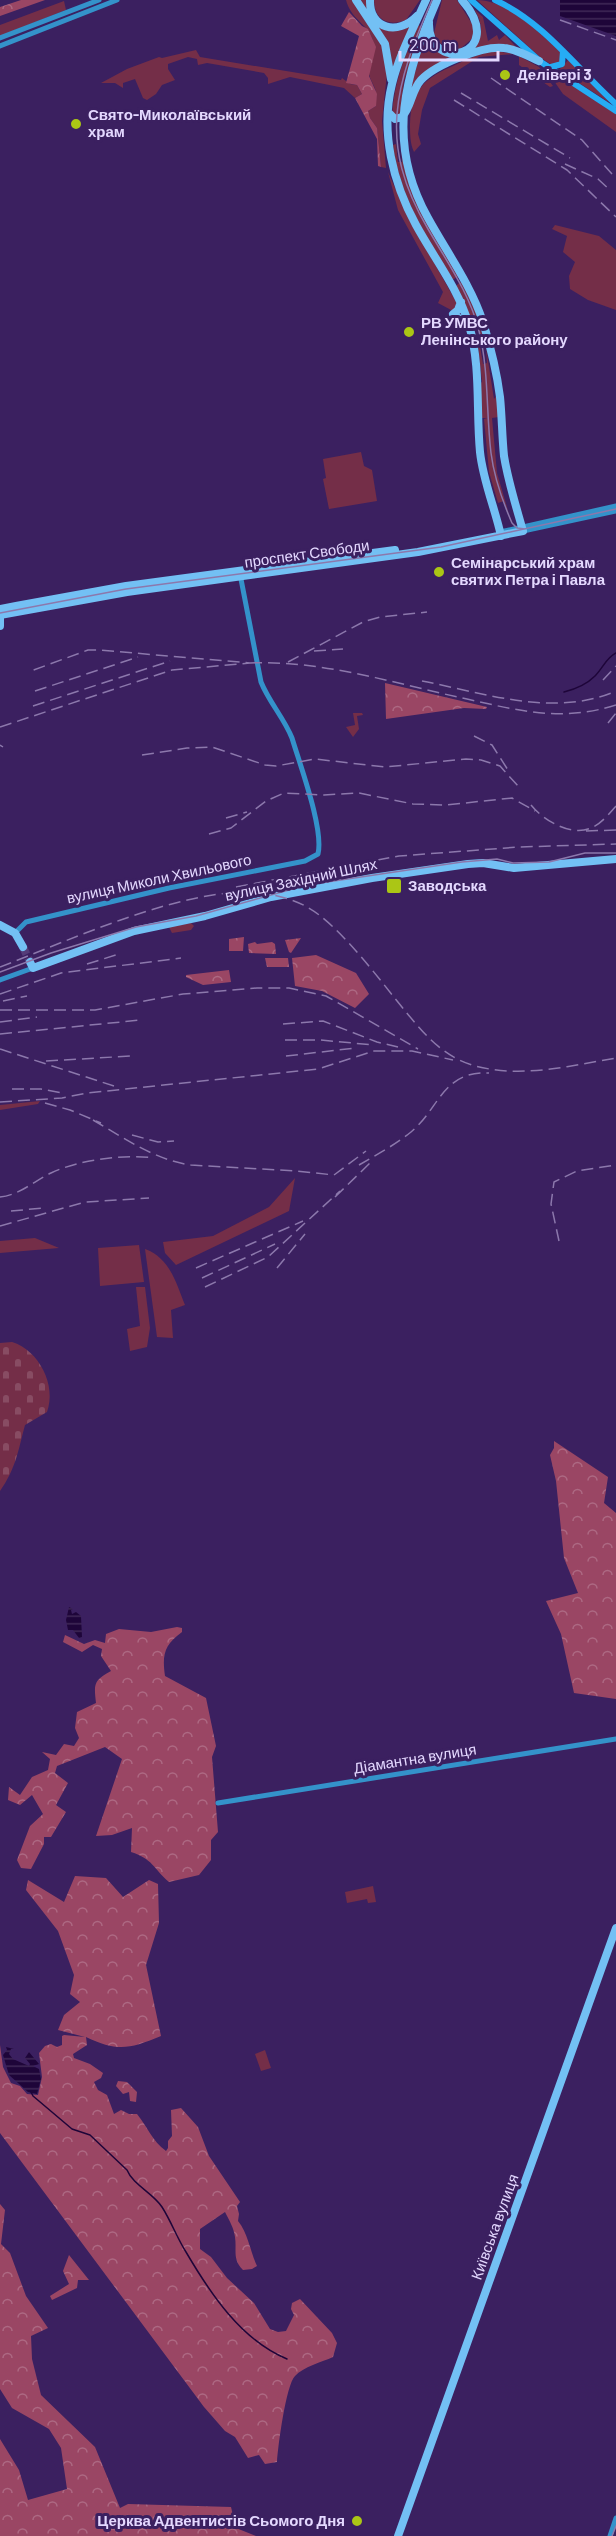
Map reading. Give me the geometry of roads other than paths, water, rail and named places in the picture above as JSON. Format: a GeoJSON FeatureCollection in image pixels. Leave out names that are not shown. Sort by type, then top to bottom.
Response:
{"type":"FeatureCollection","features":[{"type":"Feature","properties":{"kind":"highway"},"geometry":{"type":"LineString","coordinates":[[356,0],[385,44],[392,84]]}},
{"type":"Feature","properties":{"kind":"highway"},"geometry":{"type":"LineString","coordinates":[[370,0],[374,17],[381,24],[390,28],[402,27],[420,13]]}},
{"type":"Feature","properties":{"kind":"highway"},"geometry":{"type":"LineString","coordinates":[[426,0],[392,84],[388,112],[392,160],[402,195],[416,225],[451,284],[469,324],[475,346],[482,463],[501,534]]}},
{"type":"Feature","properties":{"kind":"highway"},"geometry":{"type":"LineString","coordinates":[[437,0],[407,80],[403,117],[406,152],[420,201],[462,278],[483,323],[499,388],[504,455],[522,529]]}},
{"type":"Feature","properties":{"kind":"highway"},"geometry":{"type":"LineString","coordinates":[[429,17],[430,33],[439,49],[450,54],[468,50],[476,40],[478,27],[475,18],[462,0]]}},
{"type":"Feature","properties":{"kind":"highway"},"geometry":{"type":"LineString","coordinates":[[403,117],[415,88],[426,76],[476,51],[504,48],[539,61]]}},
{"type":"Feature","properties":{"kind":"highway"},"geometry":{"type":"LineString","coordinates":[[388,112],[395,119],[403,117]]}},
{"type":"Feature","properties":{"kind":"highway"},"geometry":{"type":"LineString","coordinates":[[451,284],[462,278]]}},
{"type":"Feature","properties":{"kind":"highway"},"geometry":{"type":"LineString","coordinates":[[461,303],[453,314],[469,324]]}},
{"type":"Feature","properties":{"kind":"highway","name":"проспект Свободи"},"geometry":{"type":"LineString","coordinates":[[0,615],[240,573],[522,529]]}},
{"type":"Feature","properties":{"kind":"highway","name":"проспект Свободи"},"geometry":{"type":"LineString","coordinates":[[0,609],[118,587],[240,573]]}},
{"type":"Feature","properties":{"kind":"highway"},"geometry":{"type":"LineString","coordinates":[[0,609],[0,626]]}},
{"type":"Feature","properties":{"kind":"highway","name":"вулиця Західний Шлях"},"geometry":{"type":"LineString","coordinates":[[32,965],[135,931],[205,916],[271,897],[354,881],[468,864],[532,867],[616,859]]}},
{"type":"Feature","properties":{"kind":"highway"},"geometry":{"type":"LineString","coordinates":[[0,925],[15,933],[24,947]]}},
{"type":"Feature","properties":{"kind":"highway","name":"Київська вулиця"},"geometry":{"type":"LineString","coordinates":[[398,2536],[616,1928]]}},
{"type":"Feature","properties":{"kind":"main road"},"geometry":{"type":"LineString","coordinates":[[471,0],[539,61],[616,111]]}},
{"type":"Feature","properties":{"kind":"main road"},"geometry":{"type":"LineString","coordinates":[[495,0],[531,20],[616,104]]}},
{"type":"Feature","properties":{"kind":"main road"},"geometry":{"type":"LineString","coordinates":[[547,66],[557,67],[562,64],[564,59],[562,51]]}},
{"type":"Feature","properties":{"kind":"street"},"geometry":{"type":"LineString","coordinates":[[0,38],[99,0]]}},
{"type":"Feature","properties":{"kind":"street"},"geometry":{"type":"LineString","coordinates":[[0,46],[117,0]]}},
{"type":"Feature","properties":{"kind":"street","name":"проспект Свободи"},"geometry":{"type":"LineString","coordinates":[[522,529],[616,506]]}},
{"type":"Feature","properties":{"kind":"street","name":"проспект Свободи"},"geometry":{"type":"LineString","coordinates":[[522,529],[616,511]]}},
{"type":"Feature","properties":{"kind":"street","name":"вулиця Миколи Хвильового"},"geometry":{"type":"LineString","coordinates":[[15,933],[26,922],[148,893],[266,870],[313,858],[318,854],[319,843],[309,797],[287,726],[267,698],[261,682],[240,573]]}},
{"type":"Feature","properties":{"kind":"street","name":"вулиця Західний Шлях"},"geometry":{"type":"LineString","coordinates":[[0,980],[32,965]]}},
{"type":"Feature","properties":{"kind":"street","name":"Діамантна вулиця"},"geometry":{"type":"LineString","coordinates":[[218,1803],[616,1739]]}},
{"type":"Feature","properties":{"kind":"street"},"geometry":{"type":"LineString","coordinates":[[610,2536],[616,2518]]}},
{"type":"Feature","properties":{"kind":"waterway"},"geometry":{"type":"LineString","coordinates":[[564,692],[588,682],[616,653]]}},
{"type":"Feature","properties":{"kind":"waterway"},"geometry":{"type":"LineString","coordinates":[[31,2092],[72,2129],[90,2135],[158,2202],[195,2268],[228,2314],[255,2340],[270,2351],[287,2359]]}},
{"type":"Feature","properties":{"kind":"tunnel"},"geometry":{"type":"LineString","coordinates":[[23,947],[30,962]]}},
{"type":"Feature","properties":{"kind":"tram line"},"geometry":{"type":"LineString","coordinates":[[432,0],[419,31],[401,87],[397,114],[397,141],[402,169],[412,198],[457,278],[475,317],[486,376],[489,438],[494,471],[512,523],[517,528],[525,529]]}},
{"type":"Feature","properties":{"kind":"tram line"},"geometry":{"type":"LineString","coordinates":[[0,613],[126,589],[441,547],[616,509]]}},
{"type":"Feature","properties":{"kind":"tram line"},"geometry":{"type":"LineString","coordinates":[[0,972],[51,953],[136,927],[196,916],[307,885],[462,862],[497,859],[513,863],[549,862],[585,853],[616,853]]}},
{"type":"Feature","properties":{"kind":"tram line"},"geometry":{"type":"LineString","coordinates":[[612,2536],[616,2526]]}},
{"type":"Feature","properties":{"kind":"railway"},"geometry":{"type":"LineString","coordinates":[[560,20],[616,40]]}},
{"type":"Feature","properties":{"kind":"railway"},"geometry":{"type":"LineString","coordinates":[[491,78],[582,140],[612,174]]}},
{"type":"Feature","properties":{"kind":"railway"},"geometry":{"type":"LineString","coordinates":[[461,93],[570,158]]}},
{"type":"Feature","properties":{"kind":"railway"},"geometry":{"type":"LineString","coordinates":[[454,100],[567,170],[616,217]]}},
{"type":"Feature","properties":{"kind":"railway"},"geometry":{"type":"LineString","coordinates":[[565,164],[598,179],[611,191]]}},
{"type":"Feature","properties":{"kind":"railway"},"geometry":{"type":"LineString","coordinates":[[288,662],[363,622],[380,617],[427,612]]}},
{"type":"Feature","properties":{"kind":"railway"},"geometry":{"type":"LineString","coordinates":[[314,651],[343,649]]}},
{"type":"Feature","properties":{"kind":"railway"},"geometry":{"type":"LineString","coordinates":[[0,727],[172,670],[250,663],[88,650],[31,671]]}},
{"type":"Feature","properties":{"kind":"railway"},"geometry":{"type":"LineString","coordinates":[[35,691],[138,657]]}},
{"type":"Feature","properties":{"kind":"railway"},"geometry":{"type":"LineString","coordinates":[[33,706],[170,661]]}},
{"type":"Feature","properties":{"kind":"railway"},"geometry":{"type":"LineString","coordinates":[[250,663],[278,663],[332,669],[523,711],[577,713],[616,705]]}},
{"type":"Feature","properties":{"kind":"railway"},"geometry":{"type":"LineString","coordinates":[[603,680],[616,666]]}},
{"type":"Feature","properties":{"kind":"railway"},"geometry":{"type":"LineString","coordinates":[[422,681],[495,697],[544,703],[569,703],[593,699],[616,691]]}},
{"type":"Feature","properties":{"kind":"railway"},"geometry":{"type":"LineString","coordinates":[[608,723],[616,713]]}},
{"type":"Feature","properties":{"kind":"railway"},"geometry":{"type":"LineString","coordinates":[[474,736],[492,745],[508,770]]}},
{"type":"Feature","properties":{"kind":"railway"},"geometry":{"type":"LineString","coordinates":[[142,755],[187,748],[212,747],[265,765],[276,766],[315,759],[385,767],[466,759],[481,760],[500,766],[518,786]]}},
{"type":"Feature","properties":{"kind":"railway"},"geometry":{"type":"LineString","coordinates":[[209,834],[231,828],[266,801],[284,793],[324,795],[359,793],[413,804],[446,805],[512,798],[535,811]]}},
{"type":"Feature","properties":{"kind":"railway"},"geometry":{"type":"LineString","coordinates":[[531,805],[550,821],[566,829],[575,830],[595,826],[616,806]]}},
{"type":"Feature","properties":{"kind":"railway"},"geometry":{"type":"LineString","coordinates":[[226,818],[247,812]]}},
{"type":"Feature","properties":{"kind":"railway"},"geometry":{"type":"LineString","coordinates":[[586,831],[616,830]]}},
{"type":"Feature","properties":{"kind":"railway"},"geometry":{"type":"LineString","coordinates":[[236,887],[399,856],[519,847],[616,844]]}},
{"type":"Feature","properties":{"kind":"railway"},"geometry":{"type":"LineString","coordinates":[[0,967],[93,930],[164,906],[231,893],[260,893],[296,902],[333,926],[428,1037],[443,1050],[462,1061],[490,1069],[526,1071],[616,1058]]}},
{"type":"Feature","properties":{"kind":"railway"},"geometry":{"type":"LineString","coordinates":[[87,964],[119,954]]}},
{"type":"Feature","properties":{"kind":"railway"},"geometry":{"type":"LineString","coordinates":[[0,994],[61,973],[181,958]]}},
{"type":"Feature","properties":{"kind":"railway"},"geometry":{"type":"LineString","coordinates":[[0,1010],[95,1010],[183,994],[257,988],[289,988],[326,996],[418,1049]]}},
{"type":"Feature","properties":{"kind":"railway"},"geometry":{"type":"LineString","coordinates":[[3,1001],[27,996]]}},
{"type":"Feature","properties":{"kind":"railway"},"geometry":{"type":"LineString","coordinates":[[0,1022],[37,1017]]}},
{"type":"Feature","properties":{"kind":"railway"},"geometry":{"type":"LineString","coordinates":[[0,1034],[141,1020]]}},
{"type":"Feature","properties":{"kind":"railway"},"geometry":{"type":"LineString","coordinates":[[283,1024],[323,1021],[377,1042],[398,1047]]}},
{"type":"Feature","properties":{"kind":"railway"},"geometry":{"type":"LineString","coordinates":[[285,1040],[320,1040],[374,1045]]}},
{"type":"Feature","properties":{"kind":"railway"},"geometry":{"type":"LineString","coordinates":[[286,1056],[356,1048]]}},
{"type":"Feature","properties":{"kind":"railway"},"geometry":{"type":"LineString","coordinates":[[0,1049],[114,1086]]}},
{"type":"Feature","properties":{"kind":"railway"},"geometry":{"type":"LineString","coordinates":[[0,1102],[62,1098],[87,1093],[318,1069],[374,1051],[412,1051],[453,1060]]}},
{"type":"Feature","properties":{"kind":"railway"},"geometry":{"type":"LineString","coordinates":[[46,1061],[131,1056]]}},
{"type":"Feature","properties":{"kind":"railway"},"geometry":{"type":"LineString","coordinates":[[359,1165],[411,1132],[451,1084],[473,1074],[489,1073]]}},
{"type":"Feature","properties":{"kind":"railway"},"geometry":{"type":"LineString","coordinates":[[12,1089],[41,1089],[63,1093]]}},
{"type":"Feature","properties":{"kind":"railway"},"geometry":{"type":"LineString","coordinates":[[45,1103],[70,1110],[101,1123]]}},
{"type":"Feature","properties":{"kind":"railway"},"geometry":{"type":"LineString","coordinates":[[93,1120],[152,1153],[191,1165],[334,1175],[366,1151]]}},
{"type":"Feature","properties":{"kind":"railway"},"geometry":{"type":"LineString","coordinates":[[132,1135],[158,1142],[174,1141]]}},
{"type":"Feature","properties":{"kind":"railway"},"geometry":{"type":"LineString","coordinates":[[0,1197],[14,1194],[62,1168],[88,1161],[154,1158]]}},
{"type":"Feature","properties":{"kind":"railway"},"geometry":{"type":"LineString","coordinates":[[335,1197],[370,1163]]}},
{"type":"Feature","properties":{"kind":"railway"},"geometry":{"type":"LineString","coordinates":[[559,1241],[551,1204],[554,1182],[577,1171],[616,1165]]}},
{"type":"Feature","properties":{"kind":"railway"},"geometry":{"type":"LineString","coordinates":[[205,1287],[268,1257],[340,1191]]}},
{"type":"Feature","properties":{"kind":"railway"},"geometry":{"type":"LineString","coordinates":[[0,1226],[85,1202],[149,1198]]}},
{"type":"Feature","properties":{"kind":"railway"},"geometry":{"type":"LineString","coordinates":[[11,1211],[43,1208]]}},
{"type":"Feature","properties":{"kind":"railway"},"geometry":{"type":"LineString","coordinates":[[196,1268],[303,1221]]}},
{"type":"Feature","properties":{"kind":"railway"},"geometry":{"type":"LineString","coordinates":[[277,1268],[305,1234]]}},
{"type":"Feature","properties":{"kind":"railway"},"geometry":{"type":"LineString","coordinates":[[202,1278],[275,1244]]}},
{"type":"Feature","properties":{"kind":"place","name":"Делівері 3"},"geometry":{"type":"Point","coordinates":[505,75]}},
{"type":"Feature","properties":{"kind":"place","name":"Свято-Миколаївський храм"},"geometry":{"type":"Point","coordinates":[76,124]}},
{"type":"Feature","properties":{"kind":"place","name":"РВ УМВС Ленінського району"},"geometry":{"type":"Point","coordinates":[409,332]}},
{"type":"Feature","properties":{"kind":"place","name":"Семінарський храм святих Петра і Павла"},"geometry":{"type":"Point","coordinates":[439,572]}},
{"type":"Feature","properties":{"kind":"place","name":"Заводська"},"geometry":{"type":"Point","coordinates":[394,886]}},
{"type":"Feature","properties":{"kind":"place","name":"Церква Адвентистів Сьомого Дня"},"geometry":{"type":"Point","coordinates":[357,2521]}}]}
